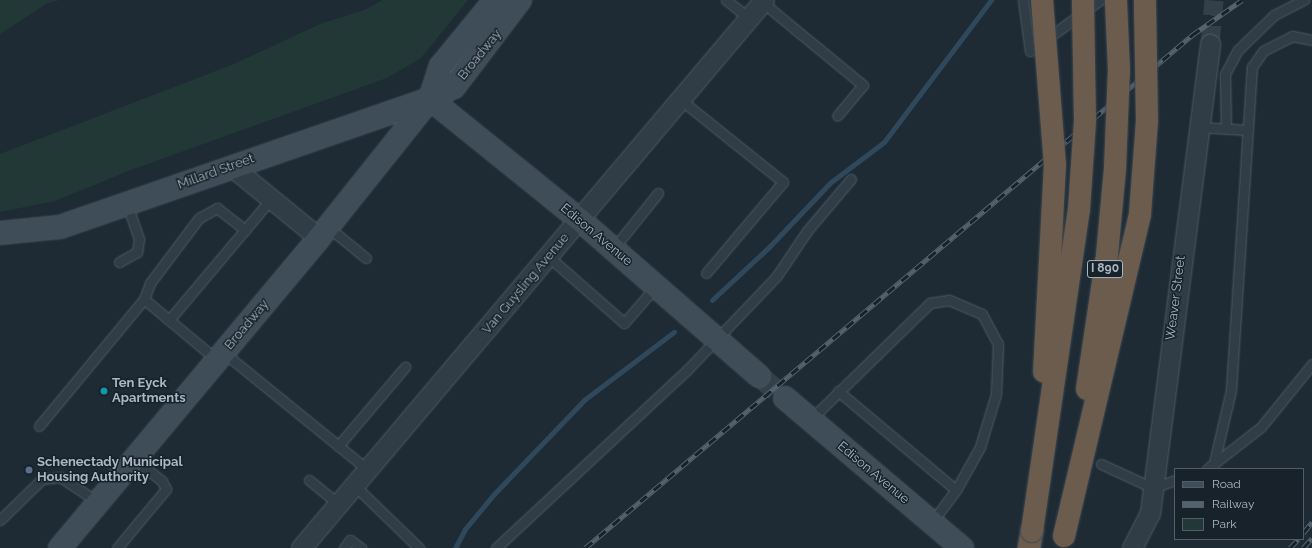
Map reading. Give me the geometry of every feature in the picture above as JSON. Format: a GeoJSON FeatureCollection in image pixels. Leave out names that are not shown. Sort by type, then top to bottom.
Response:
{"type":"FeatureCollection","features":[{"type":"Feature","properties":{"kind":"highway"},"geometry":{"type":"LineString","coordinates":[[1031,539],[1054,206],[1050,70],[1042,0]]}},
{"type":"Feature","properties":{"kind":"highway","name":"I 890"},"geometry":{"type":"LineString","coordinates":[[1031,539],[1080,208],[1085,120],[1084,0]]}},
{"type":"Feature","properties":{"kind":"highway","name":"I 890"},"geometry":{"type":"LineString","coordinates":[[1063,542],[1112,212],[1118,122],[1116,0]]}},
{"type":"Feature","properties":{"kind":"highway"},"geometry":{"type":"LineString","coordinates":[[1063,542],[1140,214],[1148,107],[1145,0]]}},
{"type":"Feature","properties":{"kind":"street","name":"Broadway"},"geometry":{"type":"LineString","coordinates":[[60,548],[323,232],[430,98],[441,66],[495,0]]}},
{"type":"Feature","properties":{"kind":"street","name":"Broadway"},"geometry":{"type":"LineString","coordinates":[[430,98],[454,87],[520,0]]}},
{"type":"Feature","properties":{"kind":"street","name":"Van Guysling Avenue"},"geometry":{"type":"LineString","coordinates":[[301,548],[549,257],[763,1]]}},
{"type":"Feature","properties":{"kind":"street","name":"Weaver Street"},"geometry":{"type":"LineString","coordinates":[[1132,548],[1150,513],[1154,488],[1198,126],[1210,44]]}},
{"type":"Feature","properties":{"kind":"street","name":"Millard Street"},"geometry":{"type":"LineString","coordinates":[[0,233],[60,227],[231,166],[430,98]]}},
{"type":"Feature","properties":{"kind":"street","name":"Edison Avenue"},"geometry":{"type":"LineString","coordinates":[[430,98],[580,220],[759,376]]}},
{"type":"Feature","properties":{"kind":"street"},"geometry":{"type":"LineString","coordinates":[[231,166],[271,199],[323,232]]}},
{"type":"Feature","properties":{"kind":"street","name":"Edison Avenue"},"geometry":{"type":"LineString","coordinates":[[785,398],[962,548]]}},
{"type":"Feature","properties":{"kind":"lane"},"geometry":{"type":"LineString","coordinates":[[726,0],[749,18]]}},
{"type":"Feature","properties":{"kind":"lane"},"geometry":{"type":"LineString","coordinates":[[1023,0],[1030,51],[1100,0]]}},
{"type":"Feature","properties":{"kind":"lane"},"geometry":{"type":"LineString","coordinates":[[1226,128],[1224,74],[1238,50],[1274,15],[1304,0]]}},
{"type":"Feature","properties":{"kind":"lane"},"geometry":{"type":"LineString","coordinates":[[763,1],[863,85],[838,116]]}},
{"type":"Feature","properties":{"kind":"lane"},"geometry":{"type":"LineString","coordinates":[[1210,468],[1231,390],[1252,68],[1263,51],[1292,36],[1312,40]]}},
{"type":"Feature","properties":{"kind":"lane"},"geometry":{"type":"LineString","coordinates":[[680,100],[783,182],[706,273]]}},
{"type":"Feature","properties":{"kind":"lane"},"geometry":{"type":"LineString","coordinates":[[1198,126],[1248,130]]}},
{"type":"Feature","properties":{"kind":"lane"},"geometry":{"type":"LineString","coordinates":[[496,548],[687,370],[715,337],[776,277],[807,231],[851,179]]}},
{"type":"Feature","properties":{"kind":"lane"},"geometry":{"type":"LineString","coordinates":[[613,249],[658,193]]}},
{"type":"Feature","properties":{"kind":"lane"},"geometry":{"type":"LineString","coordinates":[[169,320],[271,199]]}},
{"type":"Feature","properties":{"kind":"lane"},"geometry":{"type":"LineString","coordinates":[[119,262],[137,252],[139,239],[126,204]]}},
{"type":"Feature","properties":{"kind":"lane"},"geometry":{"type":"LineString","coordinates":[[39,426],[144,299],[150,283],[199,218],[217,208],[245,230]]}},
{"type":"Feature","properties":{"kind":"lane"},"geometry":{"type":"LineString","coordinates":[[323,232],[366,258]]}},
{"type":"Feature","properties":{"kind":"lane"},"geometry":{"type":"LineString","coordinates":[[549,257],[624,323],[656,286]]}},
{"type":"Feature","properties":{"kind":"lane"},"geometry":{"type":"LineString","coordinates":[[144,299],[169,320],[220,356],[368,470]]}},
{"type":"Feature","properties":{"kind":"lane"},"geometry":{"type":"LineString","coordinates":[[810,420],[838,391],[930,303],[949,300],[982,314],[998,344],[996,394],[980,447],[956,490],[932,522]]}},
{"type":"Feature","properties":{"kind":"lane"},"geometry":{"type":"LineString","coordinates":[[1210,468],[1261,427],[1312,364]]}},
{"type":"Feature","properties":{"kind":"lane"},"geometry":{"type":"LineString","coordinates":[[338,446],[405,367]]}},
{"type":"Feature","properties":{"kind":"lane"},"geometry":{"type":"LineString","coordinates":[[838,391],[956,490]]}},
{"type":"Feature","properties":{"kind":"lane"},"geometry":{"type":"LineString","coordinates":[[117,548],[166,489],[162,481],[134,459]]}},
{"type":"Feature","properties":{"kind":"lane"},"geometry":{"type":"LineString","coordinates":[[1101,464],[1154,488],[1174,480]]}},
{"type":"Feature","properties":{"kind":"lane"},"geometry":{"type":"LineString","coordinates":[[0,520],[42,479],[60,477],[98,502]]}},
{"type":"Feature","properties":{"kind":"lane"},"geometry":{"type":"LineString","coordinates":[[309,480],[339,504]]}},
{"type":"Feature","properties":{"kind":"lane"},"geometry":{"type":"LineString","coordinates":[[354,485],[419,548]]}},
{"type":"Feature","properties":{"kind":"lane"},"geometry":{"type":"LineString","coordinates":[[344,548],[350,540],[361,548]]}},
{"type":"Feature","properties":{"kind":"green space"},"geometry":{"type":"Polygon","coordinates":[[[0,0],[59,0],[46,4],[0,34],[0,0]]]}},
{"type":"Feature","properties":{"kind":"green space"},"geometry":{"type":"Polygon","coordinates":[[[383,0],[468,0],[421,58],[387,78],[128,171],[55,201],[0,212],[0,154],[234,64],[320,24],[364,10],[383,0]]]}},
{"type":"Feature","properties":{"kind":"waterway"},"geometry":{"type":"LineString","coordinates":[[712,300],[769,247],[831,182],[884,142],[991,0]]}},
{"type":"Feature","properties":{"kind":"waterway"},"geometry":{"type":"LineString","coordinates":[[455,548],[465,529],[494,494],[584,400],[674,332]]}},
{"type":"Feature","properties":{"kind":"tunnel"},"geometry":{"type":"LineString","coordinates":[[1210,44],[1214,0]]}},
{"type":"Feature","properties":{"kind":"tunnel"},"geometry":{"type":"LineString","coordinates":[[759,376],[785,398]]}},
{"type":"Feature","properties":{"kind":"railway"},"geometry":{"type":"LineString","coordinates":[[585,548],[1192,35],[1242,0]]}},
{"type":"Feature","properties":{"kind":"railway"},"geometry":{"type":"LineString","coordinates":[[1304,532],[1312,522]]}},
{"type":"Feature","properties":{"kind":"railway"},"geometry":{"type":"LineString","coordinates":[[1303,548],[1312,538]]}},
{"type":"Feature","properties":{"kind":"railway"},"geometry":{"type":"LineString","coordinates":[[1290,548],[1297,540]]}},
{"type":"Feature","properties":{"kind":"place","name":"Ten Eyck Apartments"},"geometry":{"type":"Point","coordinates":[104,391]}},
{"type":"Feature","properties":{"kind":"place","name":"Schenectady Municipal Housing Authority"},"geometry":{"type":"Point","coordinates":[29,470]}}]}
